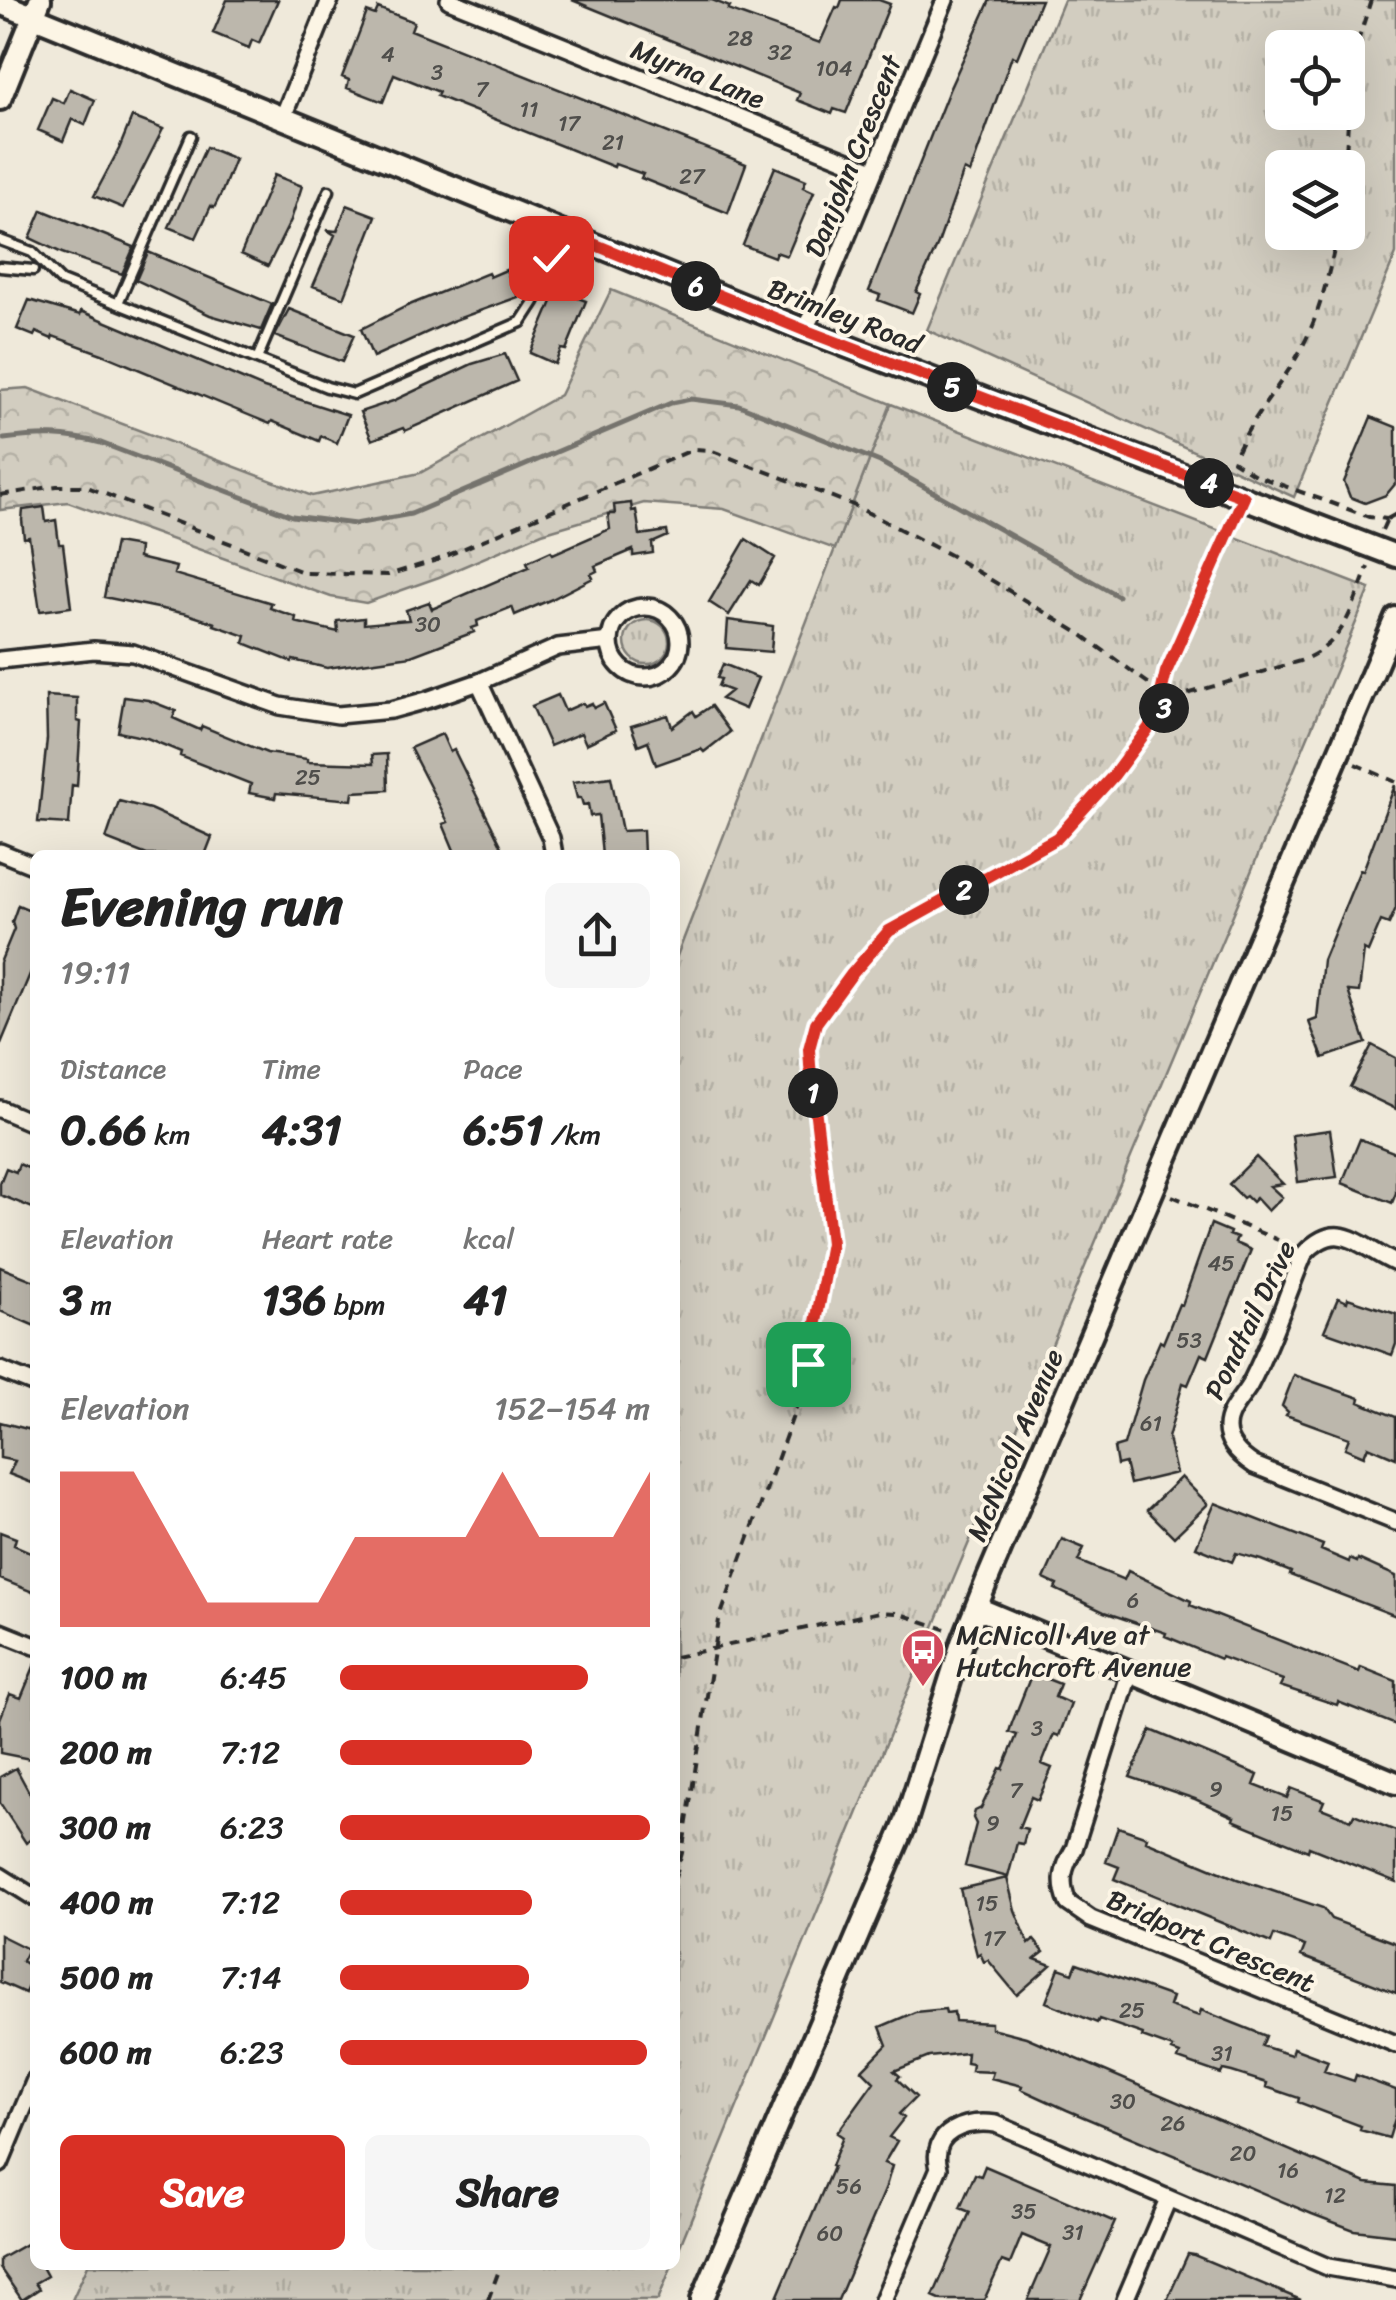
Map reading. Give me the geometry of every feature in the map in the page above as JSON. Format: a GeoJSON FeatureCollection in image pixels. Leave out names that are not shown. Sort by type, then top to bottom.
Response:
{"type":"FeatureCollection","features":[{"type":"Feature","properties":{"kind":"main road","name":"Brimley Road"},"geometry":{"type":"LineString","coordinates":[[0,3],[37,8],[283,118],[804,330],[1396,556]]}},
{"type":"Feature","properties":{"kind":"main road"},"geometry":{"type":"LineString","coordinates":[[0,99],[37,8]]}},
{"type":"Feature","properties":{"kind":"main road","name":"McNicoll Avenue"},"geometry":{"type":"LineString","coordinates":[[702,2300],[904,1827],[976,1608],[1396,618]]}},
{"type":"Feature","properties":{"kind":"main road"},"geometry":{"type":"LineString","coordinates":[[976,1608],[1396,1782]]}},
{"type":"Feature","properties":{"kind":"street"},"geometry":{"type":"LineString","coordinates":[[283,118],[330,0]]}},
{"type":"Feature","properties":{"kind":"street","name":"Myrna Lane"},"geometry":{"type":"LineString","coordinates":[[448,0],[872,171]]}},
{"type":"Feature","properties":{"kind":"street","name":"Danjohn Crescent"},"geometry":{"type":"LineString","coordinates":[[804,330],[824,292],[945,0]]}},
{"type":"Feature","properties":{"kind":"street"},"geometry":{"type":"LineString","coordinates":[[650,607],[670,617],[680,637],[676,660],[668,669],[647,678],[624,671],[611,652],[610,640],[612,629],[627,612],[650,607]]}},
{"type":"Feature","properties":{"kind":"street"},"geometry":{"type":"LineString","coordinates":[[0,660],[94,650],[133,653],[280,706],[338,715],[391,710],[479,682],[558,646],[610,640]]}},
{"type":"Feature","properties":{"kind":"street"},"geometry":{"type":"LineString","coordinates":[[479,682],[553,850]]}},
{"type":"Feature","properties":{"kind":"street"},"geometry":{"type":"LineString","coordinates":[[0,852],[30,864]]}},
{"type":"Feature","properties":{"kind":"street"},"geometry":{"type":"LineString","coordinates":[[0,1109],[30,1122]]}},
{"type":"Feature","properties":{"kind":"street","name":"Pondtail Drive"},"geometry":{"type":"LineString","coordinates":[[1396,1262],[1337,1234],[1323,1236],[1313,1244],[1304,1254],[1227,1428],[1240,1456],[1254,1465],[1396,1522]]}},
{"type":"Feature","properties":{"kind":"street"},"geometry":{"type":"LineString","coordinates":[[0,1370],[30,1382]]}},
{"type":"Feature","properties":{"kind":"street"},"geometry":{"type":"LineString","coordinates":[[0,1632],[30,1644]]}},
{"type":"Feature","properties":{"kind":"street","name":"Bridport Crescent"},"geometry":{"type":"LineString","coordinates":[[1130,1672],[1074,1849],[1064,1867],[1062,1881],[1068,1903],[1092,1919],[1396,2044]]}},
{"type":"Feature","properties":{"kind":"street"},"geometry":{"type":"LineString","coordinates":[[0,1876],[30,1895]]}},
{"type":"Feature","properties":{"kind":"street"},"geometry":{"type":"LineString","coordinates":[[0,2164],[30,2092]]}},
{"type":"Feature","properties":{"kind":"street"},"geometry":{"type":"LineString","coordinates":[[883,2300],[939,2168],[939,2144],[955,2128],[979,2122],[996,2124],[1328,2267],[1396,2279]]}},
{"type":"Feature","properties":{"kind":"street"},"geometry":{"type":"LineString","coordinates":[[1125,2300],[1168,2199]]}},
{"type":"Feature","properties":{"kind":"lane"},"geometry":{"type":"LineString","coordinates":[[118,304],[191,136]]}},
{"type":"Feature","properties":{"kind":"lane"},"geometry":{"type":"LineString","coordinates":[[257,359],[329,191]]}},
{"type":"Feature","properties":{"kind":"lane"},"geometry":{"type":"LineString","coordinates":[[0,240],[32,252],[61,281],[354,394],[521,322],[534,302],[564,232]]}},
{"type":"Feature","properties":{"kind":"lane"},"geometry":{"type":"LineString","coordinates":[[0,267],[33,270]]}},
{"type":"Feature","properties":{"kind":"path"},"geometry":{"type":"LineString","coordinates":[[1346,150],[1352,60],[1370,0]]}},
{"type":"Feature","properties":{"kind":"path"},"geometry":{"type":"LineString","coordinates":[[1334,250],[1325,292],[1311,326],[1284,377],[1249,426],[1233,461],[1255,475],[1369,517],[1396,514]]}},
{"type":"Feature","properties":{"kind":"path"},"geometry":{"type":"LineString","coordinates":[[0,495],[57,486],[86,486],[305,572],[388,575],[468,547],[694,449],[710,450],[853,505],[950,556],[1082,635],[1170,699]]}},
{"type":"Feature","properties":{"kind":"path"},"geometry":{"type":"LineString","coordinates":[[1161,693],[1177,644],[1244,497]]}},
{"type":"Feature","properties":{"kind":"path"},"geometry":{"type":"LineString","coordinates":[[680,1859],[712,1649],[732,1579],[798,1402],[831,1243],[810,1065],[809,1049],[816,1023],[889,931],[1057,838],[1114,775],[1170,699],[1319,653],[1344,628],[1365,575]]}},
{"type":"Feature","properties":{"kind":"path"},"geometry":{"type":"LineString","coordinates":[[1336,756],[1396,782]]}},
{"type":"Feature","properties":{"kind":"path"},"geometry":{"type":"LineString","coordinates":[[1153,1189],[1278,1240]]}},
{"type":"Feature","properties":{"kind":"path"},"geometry":{"type":"LineString","coordinates":[[680,1656],[879,1612],[908,1616],[945,1630]]}},
{"type":"Feature","properties":{"kind":"path"},"geometry":{"type":"LineString","coordinates":[[488,2300],[499,2270]]}},
{"type":"Feature","properties":{"kind":"green space"},"geometry":{"type":"Polygon","coordinates":[[[1064,0],[1396,0],[1396,254],[1294,497],[927,330],[1064,0]]]}},
{"type":"Feature","properties":{"kind":"green space"},"geometry":{"type":"Polygon","coordinates":[[[611,290],[891,404],[835,549],[724,509],[644,503],[542,533],[366,603],[331,597],[68,502],[0,510],[0,390],[28,388],[312,496],[420,473],[560,395],[611,290]]]}},
{"type":"Feature","properties":{"kind":"green space"},"geometry":{"type":"Polygon","coordinates":[[[891,404],[1370,589],[954,1578],[680,2246],[680,948],[891,404]]]}},
{"type":"Feature","properties":{"kind":"green space"},"geometry":{"type":"Polygon","coordinates":[[[647,620],[663,626],[669,642],[663,658],[647,664],[631,658],[625,642],[631,626],[647,620]]]}},
{"type":"Feature","properties":{"kind":"green space"},"geometry":{"type":"Polygon","coordinates":[[[86,2270],[670,2270],[658,2300],[72,2300],[86,2270]]]}},
{"type":"Feature","properties":{"kind":"building"},"geometry":{"type":"Polygon","coordinates":[[[227,0],[278,0],[259,43],[252,40],[249,48],[213,33],[227,0]]]}},
{"type":"Feature","properties":{"kind":"building"},"geometry":{"type":"Polygon","coordinates":[[[572,0],[712,0],[730,7],[728,10],[820,43],[842,0],[879,0],[890,4],[846,113],[834,109],[832,114],[797,100],[800,93],[572,0]]]}},
{"type":"Feature","properties":{"kind":"building"},"geometry":{"type":"Polygon","coordinates":[[[990,0],[1041,0],[1017,58],[1012,56],[970,173],[964,170],[916,292],[920,294],[912,313],[878,300],[880,295],[869,291],[949,90],[990,0]]]}},
{"type":"Feature","properties":{"kind":"building"},"geometry":{"type":"Polygon","coordinates":[[[378,8],[414,22],[411,30],[746,164],[728,213],[641,178],[643,174],[615,164],[614,167],[437,96],[439,92],[394,74],[383,102],[347,88],[349,80],[342,77],[367,12],[375,15],[378,8]]]}},
{"type":"Feature","properties":{"kind":"building"},"geometry":{"type":"Polygon","coordinates":[[[70,89],[95,100],[85,125],[72,119],[63,141],[38,130],[52,98],[64,103],[70,89]]]}},
{"type":"Feature","properties":{"kind":"building"},"geometry":{"type":"Polygon","coordinates":[[[132,117],[163,129],[123,208],[94,196],[132,117]]]}},
{"type":"Feature","properties":{"kind":"building"},"geometry":{"type":"Polygon","coordinates":[[[206,147],[235,159],[196,238],[169,227],[206,147]]]}},
{"type":"Feature","properties":{"kind":"building"},"geometry":{"type":"Polygon","coordinates":[[[775,167],[806,180],[803,187],[814,192],[787,256],[776,252],[774,257],[743,245],[775,167]]]}},
{"type":"Feature","properties":{"kind":"building"},"geometry":{"type":"Polygon","coordinates":[[[274,175],[302,186],[291,220],[268,266],[241,254],[274,175]]]}},
{"type":"Feature","properties":{"kind":"building"},"geometry":{"type":"Polygon","coordinates":[[[347,205],[376,216],[344,298],[313,286],[335,235],[327,230],[337,231],[347,205]]]}},
{"type":"Feature","properties":{"kind":"building"},"geometry":{"type":"Polygon","coordinates":[[[42,210],[134,247],[122,274],[30,238],[42,210]]]}},
{"type":"Feature","properties":{"kind":"building"},"geometry":{"type":"Polygon","coordinates":[[[148,252],[272,304],[261,330],[210,315],[136,280],[148,252]]]}},
{"type":"Feature","properties":{"kind":"building"},"geometry":{"type":"Polygon","coordinates":[[[506,270],[518,297],[452,321],[373,357],[361,329],[488,273],[490,277],[506,270]]]}},
{"type":"Feature","properties":{"kind":"building"},"geometry":{"type":"Polygon","coordinates":[[[557,290],[586,301],[566,350],[561,349],[555,364],[530,353],[557,290]]]}},
{"type":"Feature","properties":{"kind":"building"},"geometry":{"type":"Polygon","coordinates":[[[29,300],[80,315],[81,311],[264,388],[348,415],[337,443],[321,436],[319,441],[272,421],[270,424],[53,336],[52,339],[36,332],[34,336],[17,329],[29,300]]]}},
{"type":"Feature","properties":{"kind":"building"},"geometry":{"type":"Polygon","coordinates":[[[289,309],[354,335],[342,362],[275,336],[289,309]]]}},
{"type":"Feature","properties":{"kind":"building"},"geometry":{"type":"Polygon","coordinates":[[[505,354],[517,381],[405,431],[403,428],[372,440],[360,412],[505,354]]]}},
{"type":"Feature","properties":{"kind":"building"},"geometry":{"type":"Polygon","coordinates":[[[1371,417],[1396,427],[1396,483],[1386,495],[1365,503],[1350,497],[1344,482],[1371,417]]]}},
{"type":"Feature","properties":{"kind":"building"},"geometry":{"type":"Polygon","coordinates":[[[631,503],[640,535],[667,531],[668,536],[652,543],[653,553],[633,556],[633,550],[595,566],[593,578],[552,599],[515,615],[512,607],[477,621],[474,632],[411,656],[327,668],[292,662],[244,643],[246,636],[215,623],[104,597],[115,543],[139,547],[138,558],[176,567],[174,574],[272,603],[270,608],[296,617],[295,622],[338,632],[337,621],[364,618],[364,624],[409,620],[406,610],[429,602],[432,609],[529,567],[527,562],[551,551],[553,554],[610,529],[608,514],[615,514],[614,505],[631,503]]]}},
{"type":"Feature","properties":{"kind":"building"},"geometry":{"type":"Polygon","coordinates":[[[44,507],[46,522],[56,520],[59,544],[63,544],[71,607],[40,611],[29,537],[24,538],[22,520],[23,510],[44,507]]]}},
{"type":"Feature","properties":{"kind":"building"},"geometry":{"type":"Polygon","coordinates":[[[746,539],[775,558],[759,585],[751,580],[729,615],[709,602],[746,539]]]}},
{"type":"Feature","properties":{"kind":"building"},"geometry":{"type":"Polygon","coordinates":[[[728,620],[773,626],[771,652],[726,648],[728,620]]]}},
{"type":"Feature","properties":{"kind":"building"},"geometry":{"type":"Polygon","coordinates":[[[723,664],[758,678],[745,709],[721,699],[731,691],[718,686],[723,664]]]}},
{"type":"Feature","properties":{"kind":"building"},"geometry":{"type":"Polygon","coordinates":[[[558,695],[565,711],[583,703],[592,703],[594,708],[604,703],[616,730],[586,744],[581,733],[550,746],[532,706],[558,695]]]}},
{"type":"Feature","properties":{"kind":"building"},"geometry":{"type":"Polygon","coordinates":[[[46,696],[77,698],[77,721],[81,722],[77,786],[72,785],[69,824],[38,822],[47,739],[46,696]]]}},
{"type":"Feature","properties":{"kind":"building"},"geometry":{"type":"Polygon","coordinates":[[[124,697],[148,700],[176,711],[173,718],[200,730],[202,726],[267,753],[307,762],[373,764],[372,755],[387,754],[388,790],[353,792],[352,800],[276,793],[275,798],[249,793],[251,784],[180,756],[181,752],[147,738],[118,732],[124,697]]]}},
{"type":"Feature","properties":{"kind":"building"},"geometry":{"type":"Polygon","coordinates":[[[711,706],[730,732],[704,752],[701,749],[656,765],[648,741],[638,745],[631,726],[668,715],[672,727],[693,711],[696,716],[711,706]]]}},
{"type":"Feature","properties":{"kind":"building"},"geometry":{"type":"Polygon","coordinates":[[[442,734],[450,752],[454,750],[504,850],[454,850],[443,824],[448,822],[410,748],[442,734]]]}},
{"type":"Feature","properties":{"kind":"building"},"geometry":{"type":"Polygon","coordinates":[[[611,777],[622,831],[643,830],[644,850],[602,850],[598,815],[590,816],[588,804],[583,805],[581,798],[577,798],[573,782],[611,777]]]}},
{"type":"Feature","properties":{"kind":"building"},"geometry":{"type":"Polygon","coordinates":[[[1395,785],[1396,908],[1389,924],[1381,921],[1368,952],[1364,950],[1359,992],[1348,991],[1366,1043],[1323,1058],[1309,1022],[1317,1019],[1323,960],[1360,870],[1363,871],[1395,785]]]}},
{"type":"Feature","properties":{"kind":"building"},"geometry":{"type":"Polygon","coordinates":[[[119,801],[150,809],[212,837],[207,850],[134,850],[106,839],[119,801]]]}},
{"type":"Feature","properties":{"kind":"building"},"geometry":{"type":"Polygon","coordinates":[[[18,905],[30,910],[30,974],[0,1046],[0,963],[14,929],[12,922],[18,905]]]}},
{"type":"Feature","properties":{"kind":"building"},"geometry":{"type":"Polygon","coordinates":[[[1372,1045],[1396,1058],[1396,1109],[1350,1087],[1372,1045]]]}},
{"type":"Feature","properties":{"kind":"building"},"geometry":{"type":"Polygon","coordinates":[[[1330,1130],[1337,1177],[1298,1182],[1292,1135],[1330,1130]]]}},
{"type":"Feature","properties":{"kind":"building"},"geometry":{"type":"Polygon","coordinates":[[[1360,1139],[1396,1153],[1396,1193],[1392,1203],[1342,1183],[1360,1139]]]}},
{"type":"Feature","properties":{"kind":"building"},"geometry":{"type":"Polygon","coordinates":[[[1256,1157],[1283,1184],[1270,1186],[1282,1197],[1268,1211],[1256,1198],[1252,1202],[1246,1196],[1243,1198],[1229,1184],[1256,1157]]]}},
{"type":"Feature","properties":{"kind":"building"},"geometry":{"type":"Polygon","coordinates":[[[19,1164],[30,1169],[30,1207],[0,1195],[6,1168],[16,1172],[19,1164]]]}},
{"type":"Feature","properties":{"kind":"building"},"geometry":{"type":"Polygon","coordinates":[[[1211,1224],[1230,1232],[1237,1238],[1235,1243],[1251,1250],[1208,1357],[1201,1354],[1188,1385],[1183,1383],[1168,1438],[1176,1473],[1130,1484],[1125,1463],[1117,1465],[1114,1448],[1124,1445],[1143,1380],[1179,1304],[1182,1305],[1211,1224]]]}},
{"type":"Feature","properties":{"kind":"building"},"geometry":{"type":"Polygon","coordinates":[[[0,1267],[30,1279],[30,1324],[0,1311],[0,1267]]]}},
{"type":"Feature","properties":{"kind":"building"},"geometry":{"type":"Polygon","coordinates":[[[1338,1298],[1396,1314],[1392,1355],[1324,1331],[1338,1298]]]}},
{"type":"Feature","properties":{"kind":"building"},"geometry":{"type":"Polygon","coordinates":[[[1294,1375],[1360,1398],[1359,1402],[1396,1417],[1396,1458],[1368,1446],[1364,1456],[1345,1448],[1349,1438],[1286,1415],[1288,1412],[1282,1406],[1294,1375]]]}},
{"type":"Feature","properties":{"kind":"building"},"geometry":{"type":"Polygon","coordinates":[[[0,1422],[30,1430],[30,1482],[9,1474],[15,1461],[0,1458],[0,1422]]]}},
{"type":"Feature","properties":{"kind":"building"},"geometry":{"type":"Polygon","coordinates":[[[1181,1477],[1208,1504],[1174,1537],[1147,1510],[1181,1477]]]}},
{"type":"Feature","properties":{"kind":"building"},"geometry":{"type":"Polygon","coordinates":[[[1215,1503],[1323,1545],[1321,1550],[1349,1562],[1358,1559],[1396,1576],[1396,1616],[1261,1560],[1236,1553],[1232,1562],[1196,1547],[1215,1503]]]}},
{"type":"Feature","properties":{"kind":"building"},"geometry":{"type":"Polygon","coordinates":[[[0,1532],[16,1538],[14,1545],[30,1552],[30,1591],[0,1579],[0,1532]]]}},
{"type":"Feature","properties":{"kind":"building"},"geometry":{"type":"Polygon","coordinates":[[[1062,1539],[1084,1548],[1078,1561],[1124,1580],[1128,1571],[1191,1601],[1190,1605],[1359,1672],[1361,1667],[1396,1681],[1396,1725],[1338,1702],[1337,1705],[1280,1686],[1283,1680],[1220,1659],[1055,1589],[1057,1585],[1044,1579],[1062,1539]]]}},
{"type":"Feature","properties":{"kind":"building"},"geometry":{"type":"Polygon","coordinates":[[[1032,1673],[1060,1684],[1055,1697],[1071,1704],[1059,1736],[1054,1734],[1042,1764],[1052,1768],[1038,1800],[1031,1797],[1019,1827],[1027,1829],[1023,1844],[1017,1843],[1008,1877],[965,1866],[976,1824],[975,1811],[981,1808],[1000,1768],[1003,1769],[1017,1735],[1009,1732],[1032,1673]]]}},
{"type":"Feature","properties":{"kind":"building"},"geometry":{"type":"Polygon","coordinates":[[[30,1676],[30,1759],[0,1753],[0,1719],[10,1694],[21,1698],[30,1676]]]}},
{"type":"Feature","properties":{"kind":"building"},"geometry":{"type":"Polygon","coordinates":[[[1151,1730],[1258,1775],[1254,1785],[1287,1798],[1291,1788],[1324,1801],[1321,1808],[1351,1820],[1354,1814],[1396,1831],[1396,1882],[1309,1847],[1308,1851],[1233,1820],[1234,1817],[1195,1799],[1130,1777],[1151,1730]]]}},
{"type":"Feature","properties":{"kind":"building"},"geometry":{"type":"Polygon","coordinates":[[[16,1768],[30,1794],[30,1840],[26,1843],[0,1803],[0,1777],[16,1768]]]}},
{"type":"Feature","properties":{"kind":"building"},"geometry":{"type":"Polygon","coordinates":[[[1118,1827],[1237,1879],[1323,1908],[1331,1919],[1396,1943],[1396,1993],[1301,1956],[1305,1946],[1274,1935],[1271,1943],[1114,1879],[1119,1867],[1106,1862],[1118,1827]]]}},
{"type":"Feature","properties":{"kind":"building"},"geometry":{"type":"Polygon","coordinates":[[[1007,1878],[1029,1944],[1034,1940],[1044,1952],[1035,1959],[1051,1965],[1017,1995],[988,1960],[984,1962],[980,1953],[977,1955],[960,1889],[1007,1878]]]}},
{"type":"Feature","properties":{"kind":"building"},"geometry":{"type":"Polygon","coordinates":[[[0,1935],[28,1949],[22,1961],[30,1967],[30,1982],[25,1993],[0,1982],[0,1935]]]}},
{"type":"Feature","properties":{"kind":"building"},"geometry":{"type":"Polygon","coordinates":[[[1077,1963],[1172,1997],[1169,2006],[1199,2016],[1201,2010],[1266,2036],[1262,2046],[1291,2055],[1293,2048],[1328,2061],[1324,2071],[1354,2081],[1356,2075],[1396,2090],[1396,2115],[1389,2138],[1360,2130],[1361,2126],[1266,2087],[1267,2083],[1223,2070],[1221,2074],[1178,2059],[1180,2054],[1173,2048],[1142,2037],[1143,2034],[1099,2019],[1097,2023],[1046,2002],[1059,1968],[1073,1973],[1077,1963]]]}},
{"type":"Feature","properties":{"kind":"building"},"geometry":{"type":"Polygon","coordinates":[[[945,2009],[946,2013],[954,2012],[955,2021],[991,2023],[991,2028],[1026,2037],[1366,2183],[1396,2186],[1396,2235],[1354,2230],[1312,2214],[1067,2110],[1021,2089],[1022,2086],[991,2078],[993,2072],[971,2071],[972,2064],[966,2063],[967,2053],[929,2057],[894,2071],[916,2097],[899,2114],[904,2118],[889,2137],[897,2141],[884,2163],[892,2166],[885,2190],[838,2300],[776,2300],[833,2167],[843,2137],[837,2133],[874,2082],[862,2070],[887,2045],[880,2027],[915,2012],[945,2009]]]}},
{"type":"Feature","properties":{"kind":"building"},"geometry":{"type":"Polygon","coordinates":[[[985,2166],[1115,2222],[1080,2300],[1028,2300],[1051,2247],[1022,2235],[1010,2264],[1002,2261],[984,2300],[942,2300],[933,2296],[970,2212],[960,2208],[975,2174],[981,2176],[985,2166]]]}},
{"type":"Feature","properties":{"kind":"building"},"geometry":{"type":"Polygon","coordinates":[[[30,2242],[30,2270],[44,2270],[47,2276],[35,2283],[39,2289],[22,2300],[0,2268],[0,2259],[30,2242]]]}},
{"type":"Feature","properties":{"kind":"building"},"geometry":{"type":"Polygon","coordinates":[[[1188,2254],[1194,2255],[1301,2300],[1167,2300],[1188,2254]]]}},
{"type":"Feature","properties":{"kind":"waterway"},"geometry":{"type":"LineString","coordinates":[[4,439],[53,436],[101,443],[292,516],[355,524],[411,514],[671,403],[691,399],[739,405],[880,462],[1118,596]]}},
{"type":"Feature","properties":{"kind":"place","name":"McNicoll Ave at Hutchcroft Avenue"},"geometry":{"type":"Point","coordinates":[923,1688]}},
{"type":"Feature","properties":{"kind":"route"},"geometry":{"type":"LineString","coordinates":[[551,258],[564,232],[804,330],[1244,497],[1166,672],[1161,693],[1170,699],[1114,775],[1057,838],[889,931],[816,1023],[809,1049],[810,1065],[831,1243],[808,1364]]}}]}
